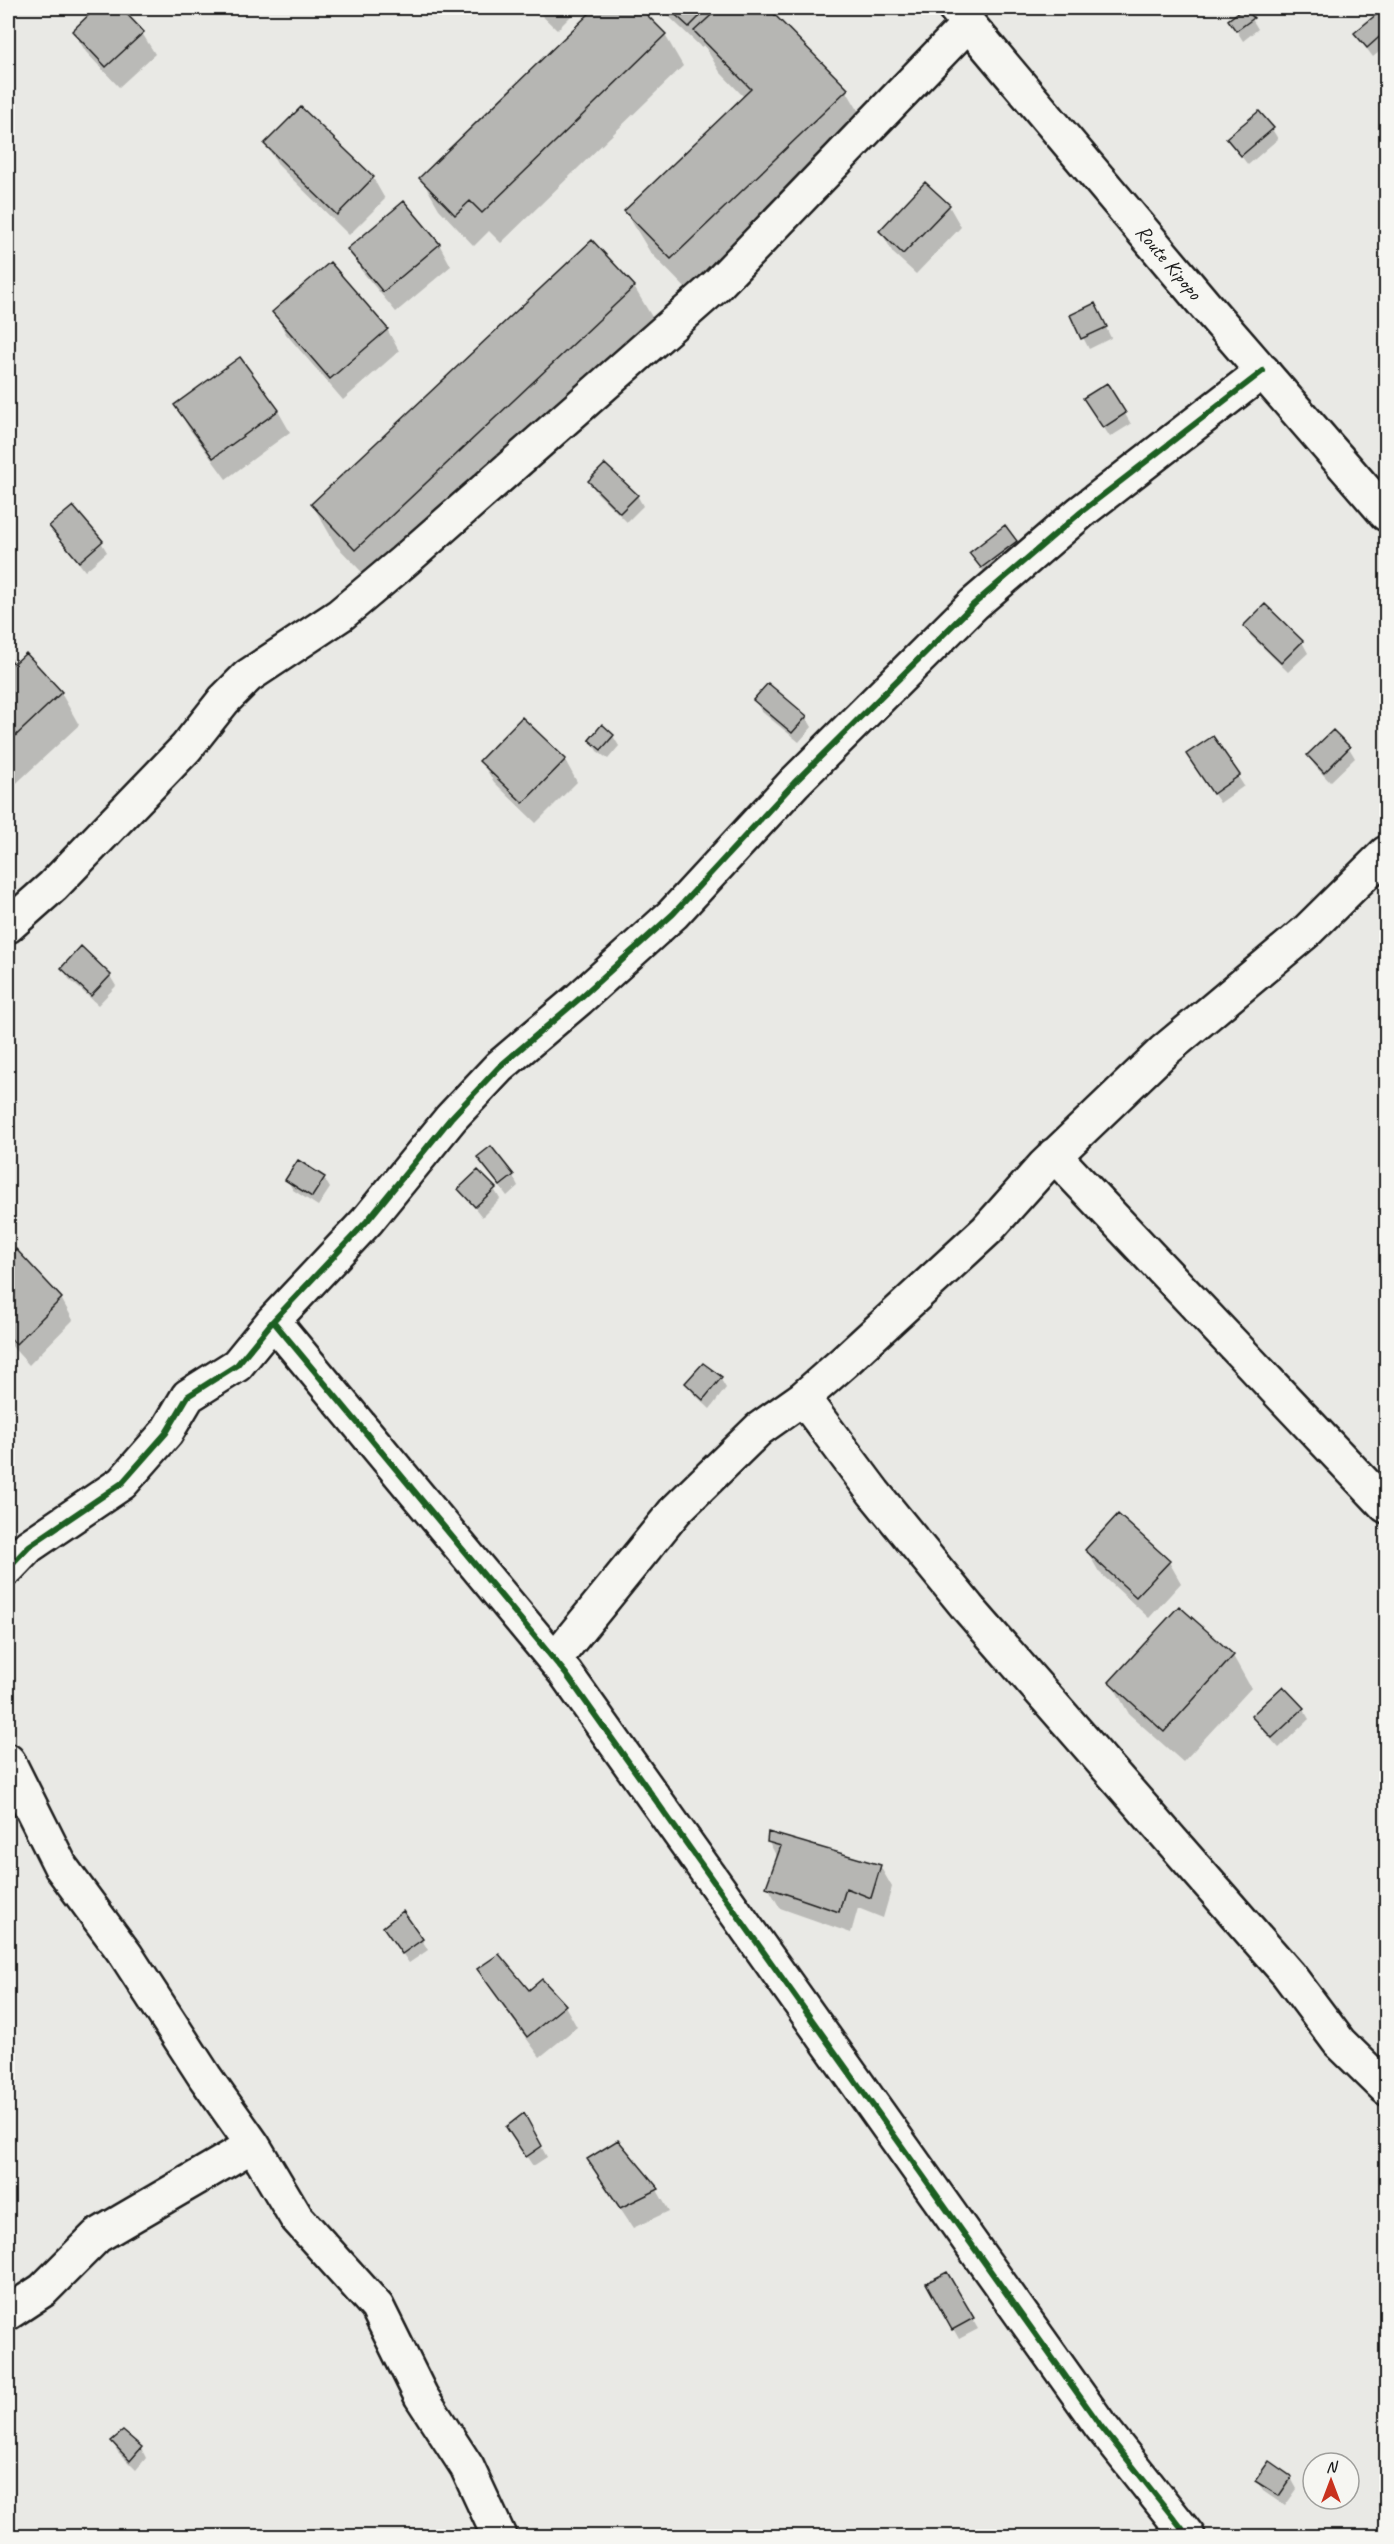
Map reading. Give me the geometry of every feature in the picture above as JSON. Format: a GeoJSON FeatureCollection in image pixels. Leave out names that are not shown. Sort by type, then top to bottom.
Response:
{"type":"FeatureCollection","features":[{"type":"Feature","properties":{"kind":"street","name":"Route Kipopo"},"geometry":{"type":"LineString","coordinates":[[962,16],[1386,514]]}},
{"type":"Feature","properties":{"kind":"street"},"geometry":{"type":"LineString","coordinates":[[8,926],[53,886],[98,840],[186,747],[224,700],[248,676],[340,615],[716,286],[962,16]]}},
{"type":"Feature","properties":{"kind":"street"},"geometry":{"type":"LineString","coordinates":[[8,1568],[29,1546],[122,1483],[166,1433],[188,1396],[237,1365],[273,1321],[367,1221],[451,1118],[499,1067],[673,914],[794,783],[974,604],[1082,512],[1263,371]]}},
{"type":"Feature","properties":{"kind":"street"},"geometry":{"type":"LineString","coordinates":[[555,1659],[675,1511],[759,1429],[803,1398],[987,1230],[1054,1155],[1164,1050],[1306,932],[1386,854]]}},
{"type":"Feature","properties":{"kind":"street"},"geometry":{"type":"LineString","coordinates":[[1054,1155],[1386,1506]]}},
{"type":"Feature","properties":{"kind":"street"},"geometry":{"type":"LineString","coordinates":[[273,1321],[555,1659],[1100,2425],[1188,2536]]}},
{"type":"Feature","properties":{"kind":"street"},"geometry":{"type":"LineString","coordinates":[[803,1398],[874,1492],[968,1608],[1288,1974],[1339,2042],[1386,2088]]}},
{"type":"Feature","properties":{"kind":"street"},"geometry":{"type":"LineString","coordinates":[[8,1761],[60,1867],[126,1955],[205,2078],[253,2145],[296,2217],[377,2307],[421,2396],[467,2467],[499,2536]]}},
{"type":"Feature","properties":{"kind":"street"},"geometry":{"type":"LineString","coordinates":[[8,2313],[43,2290],[97,2236],[253,2145]]}},
{"type":"Feature","properties":{"kind":"building"},"geometry":{"type":"Polygon","coordinates":[[[96,8],[121,8],[144,32],[106,67],[72,31],[96,8]]]}},
{"type":"Feature","properties":{"kind":"building"},"geometry":{"type":"Polygon","coordinates":[[[595,8],[640,8],[666,34],[482,213],[470,201],[455,215],[419,178],[595,8]]]}},
{"type":"Feature","properties":{"kind":"building"},"geometry":{"type":"Polygon","coordinates":[[[668,8],[708,8],[689,27],[668,8]]]}},
{"type":"Feature","properties":{"kind":"building"},"geometry":{"type":"Polygon","coordinates":[[[719,8],[768,8],[848,89],[671,259],[624,211],[751,89],[694,31],[719,8]]]}},
{"type":"Feature","properties":{"kind":"building"},"geometry":{"type":"Polygon","coordinates":[[[1244,8],[1254,18],[1236,31],[1228,20],[1244,8]]]}},
{"type":"Feature","properties":{"kind":"building"},"geometry":{"type":"Polygon","coordinates":[[[1386,8],[1386,31],[1367,48],[1354,33],[1386,8]]]}},
{"type":"Feature","properties":{"kind":"building"},"geometry":{"type":"Polygon","coordinates":[[[301,107],[374,177],[337,215],[264,144],[301,107]]]}},
{"type":"Feature","properties":{"kind":"building"},"geometry":{"type":"Polygon","coordinates":[[[1259,111],[1274,128],[1241,156],[1226,138],[1259,111]]]}},
{"type":"Feature","properties":{"kind":"building"},"geometry":{"type":"Polygon","coordinates":[[[925,182],[950,205],[903,254],[879,231],[925,182]]]}},
{"type":"Feature","properties":{"kind":"building"},"geometry":{"type":"Polygon","coordinates":[[[404,201],[440,244],[383,292],[347,249],[404,201]]]}},
{"type":"Feature","properties":{"kind":"building"},"geometry":{"type":"Polygon","coordinates":[[[592,240],[635,286],[355,550],[311,504],[592,240]]]}},
{"type":"Feature","properties":{"kind":"building"},"geometry":{"type":"Polygon","coordinates":[[[330,262],[388,329],[330,379],[272,312],[330,262]]]}},
{"type":"Feature","properties":{"kind":"building"},"geometry":{"type":"Polygon","coordinates":[[[1095,303],[1107,327],[1081,339],[1070,315],[1095,303]]]}},
{"type":"Feature","properties":{"kind":"building"},"geometry":{"type":"Polygon","coordinates":[[[240,357],[279,410],[213,458],[174,405],[240,357]]]}},
{"type":"Feature","properties":{"kind":"building"},"geometry":{"type":"Polygon","coordinates":[[[1107,383],[1126,413],[1103,428],[1083,398],[1107,383]]]}},
{"type":"Feature","properties":{"kind":"building"},"geometry":{"type":"Polygon","coordinates":[[[605,464],[638,495],[620,513],[588,481],[605,464]]]}},
{"type":"Feature","properties":{"kind":"building"},"geometry":{"type":"Polygon","coordinates":[[[73,506],[103,541],[79,562],[49,526],[73,506]]]}},
{"type":"Feature","properties":{"kind":"building"},"geometry":{"type":"Polygon","coordinates":[[[1005,525],[1017,541],[981,568],[969,553],[1005,525]]]}},
{"type":"Feature","properties":{"kind":"building"},"geometry":{"type":"Polygon","coordinates":[[[1265,604],[1303,641],[1281,663],[1243,626],[1265,604]]]}},
{"type":"Feature","properties":{"kind":"building"},"geometry":{"type":"Polygon","coordinates":[[[26,653],[62,692],[8,743],[8,656],[14,664],[26,653]]]}},
{"type":"Feature","properties":{"kind":"building"},"geometry":{"type":"Polygon","coordinates":[[[768,683],[807,716],[792,733],[753,700],[768,683]]]}},
{"type":"Feature","properties":{"kind":"building"},"geometry":{"type":"Polygon","coordinates":[[[522,717],[566,759],[523,803],[479,761],[522,717]]]}},
{"type":"Feature","properties":{"kind":"building"},"geometry":{"type":"Polygon","coordinates":[[[602,724],[614,735],[601,750],[589,740],[602,724]]]}},
{"type":"Feature","properties":{"kind":"building"},"geometry":{"type":"Polygon","coordinates":[[[1333,730],[1350,747],[1324,773],[1307,755],[1333,730]]]}},
{"type":"Feature","properties":{"kind":"building"},"geometry":{"type":"Polygon","coordinates":[[[1213,736],[1240,775],[1213,794],[1186,754],[1213,736]]]}},
{"type":"Feature","properties":{"kind":"building"},"geometry":{"type":"Polygon","coordinates":[[[81,946],[111,975],[91,996],[61,968],[81,946]]]}},
{"type":"Feature","properties":{"kind":"building"},"geometry":{"type":"Polygon","coordinates":[[[491,1146],[514,1175],[500,1186],[477,1157],[491,1146]]]}},
{"type":"Feature","properties":{"kind":"building"},"geometry":{"type":"Polygon","coordinates":[[[298,1160],[325,1177],[312,1197],[285,1180],[298,1160]]]}},
{"type":"Feature","properties":{"kind":"building"},"geometry":{"type":"Polygon","coordinates":[[[478,1170],[496,1188],[475,1207],[458,1189],[478,1170]]]}},
{"type":"Feature","properties":{"kind":"building"},"geometry":{"type":"Polygon","coordinates":[[[16,1249],[62,1298],[16,1344],[8,1336],[8,1257],[16,1249]]]}},
{"type":"Feature","properties":{"kind":"building"},"geometry":{"type":"Polygon","coordinates":[[[703,1363],[722,1377],[703,1400],[685,1383],[703,1363]]]}},
{"type":"Feature","properties":{"kind":"building"},"geometry":{"type":"Polygon","coordinates":[[[1118,1514],[1170,1561],[1136,1597],[1085,1550],[1118,1514]]]}},
{"type":"Feature","properties":{"kind":"building"},"geometry":{"type":"Polygon","coordinates":[[[1179,1606],[1234,1655],[1164,1732],[1109,1682],[1179,1606]]]}},
{"type":"Feature","properties":{"kind":"building"},"geometry":{"type":"Polygon","coordinates":[[[1283,1686],[1304,1708],[1272,1738],[1251,1716],[1283,1686]]]}},
{"type":"Feature","properties":{"kind":"building"},"geometry":{"type":"Polygon","coordinates":[[[768,1832],[881,1865],[871,1898],[846,1888],[839,1912],[766,1887],[781,1846],[767,1842],[768,1832]]]}},
{"type":"Feature","properties":{"kind":"building"},"geometry":{"type":"Polygon","coordinates":[[[403,1911],[423,1939],[402,1954],[383,1927],[403,1911]]]}},
{"type":"Feature","properties":{"kind":"building"},"geometry":{"type":"Polygon","coordinates":[[[499,1954],[529,1990],[542,1979],[566,2005],[527,2037],[477,1969],[499,1954]]]}},
{"type":"Feature","properties":{"kind":"building"},"geometry":{"type":"Polygon","coordinates":[[[524,2113],[542,2146],[526,2157],[506,2127],[524,2113]]]}},
{"type":"Feature","properties":{"kind":"building"},"geometry":{"type":"Polygon","coordinates":[[[618,2140],[659,2189],[620,2208],[587,2159],[618,2140]]]}},
{"type":"Feature","properties":{"kind":"building"},"geometry":{"type":"Polygon","coordinates":[[[947,2272],[974,2318],[952,2330],[926,2283],[947,2272]]]}},
{"type":"Feature","properties":{"kind":"building"},"geometry":{"type":"Polygon","coordinates":[[[123,2431],[142,2447],[130,2461],[111,2441],[123,2431]]]}},
{"type":"Feature","properties":{"kind":"building"},"geometry":{"type":"Polygon","coordinates":[[[1269,2461],[1292,2477],[1279,2496],[1255,2481],[1269,2461]]]}},
{"type":"Feature","properties":{"kind":"cycle path"},"geometry":{"type":"LineString","coordinates":[[8,1568],[29,1546],[122,1483],[166,1433],[188,1396],[237,1365],[273,1321],[367,1221],[451,1118],[499,1067],[673,914],[794,783],[974,604],[1081,512],[1263,371]]}},
{"type":"Feature","properties":{"kind":"cycle path"},"geometry":{"type":"LineString","coordinates":[[273,1321],[566,1674],[1100,2425],[1188,2536]]}}]}
